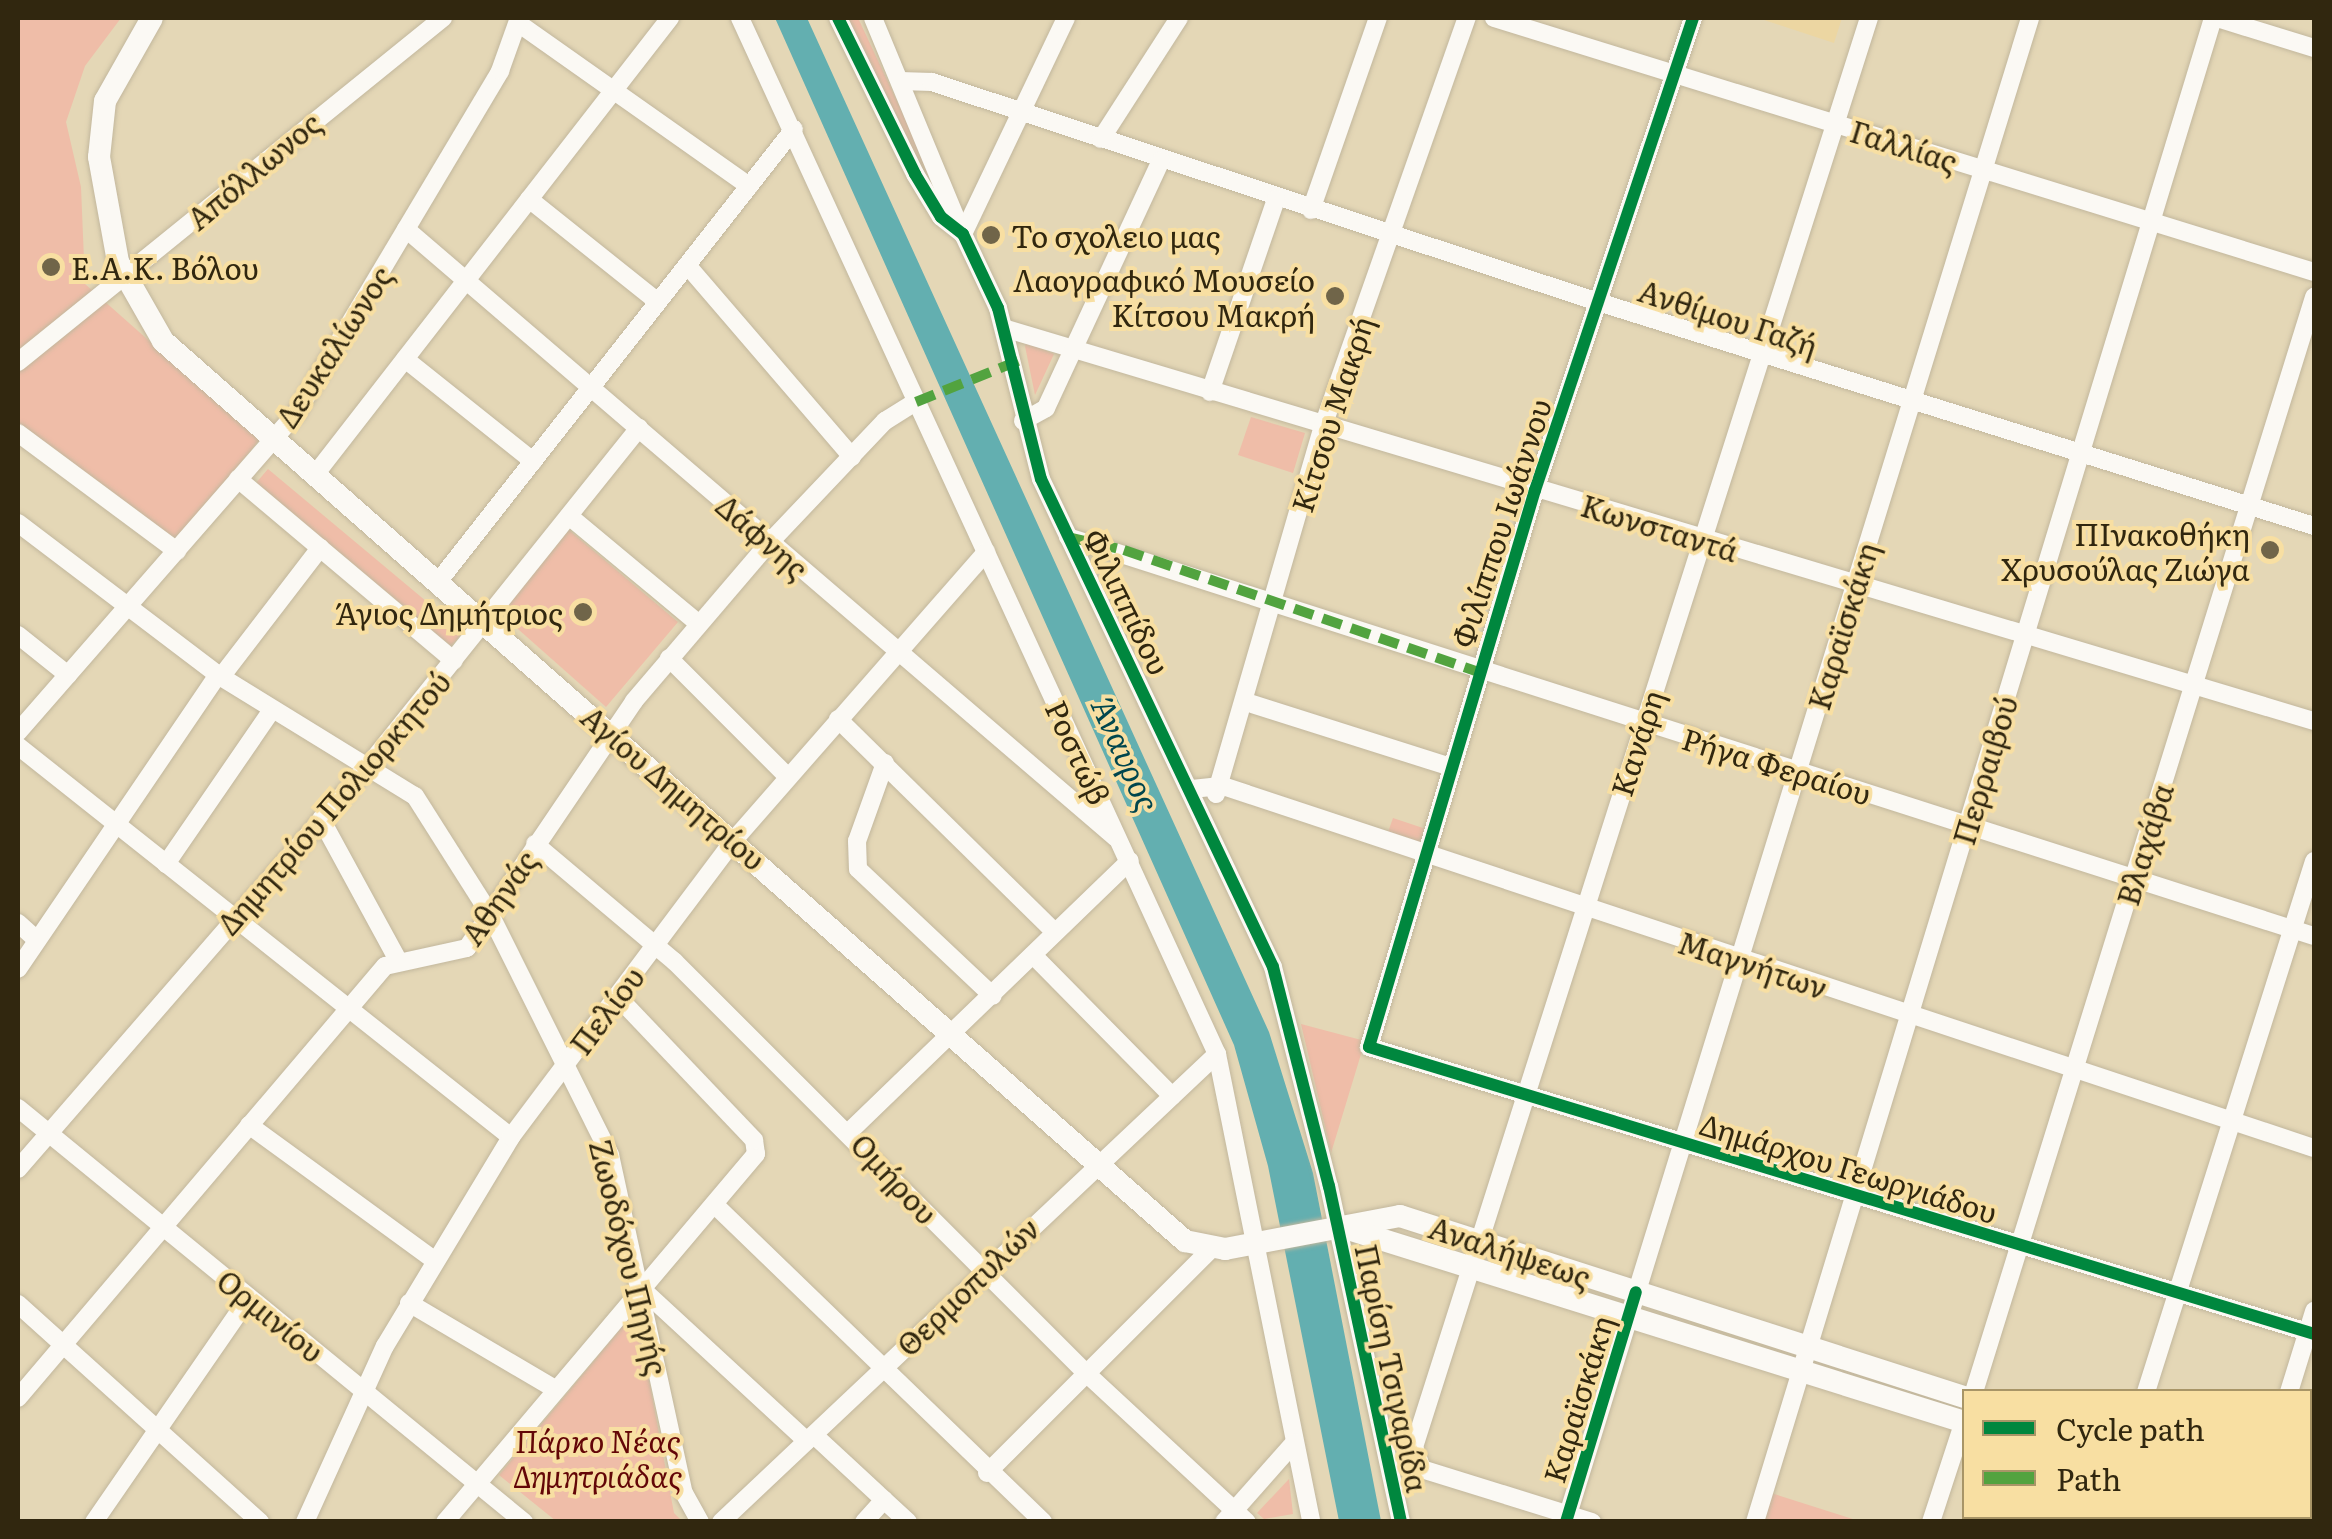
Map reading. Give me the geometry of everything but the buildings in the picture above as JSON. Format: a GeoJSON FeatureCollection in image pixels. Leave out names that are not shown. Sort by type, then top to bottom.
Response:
{"type":"FeatureCollection","features":[{"type":"Feature","properties":{"kind":"main road","name":"Αγίου Δημητρίου"},"geometry":{"type":"LineString","coordinates":[[152,18],[116,76],[100,124],[102,190],[124,278],[163,341],[272,440],[610,730],[1096,1165],[1185,1241],[1210,1250]]}},
{"type":"Feature","properties":{"kind":"main road","name":"Αναλήψεως"},"geometry":{"type":"LineString","coordinates":[[1334,1226],[1400,1216],[1636,1292],[1962,1421]]}},
{"type":"Feature","properties":{"kind":"main road","name":"Αναλήψεως"},"geometry":{"type":"LineString","coordinates":[[1334,1226],[1476,1265],[1629,1315],[1962,1397]]}},
{"type":"Feature","properties":{"kind":"main road"},"geometry":{"type":"LineString","coordinates":[[1210,1250],[1334,1226]]}},
{"type":"Feature","properties":{"kind":"street"},"geometry":{"type":"LineString","coordinates":[[314,476],[670,18]]}},
{"type":"Feature","properties":{"kind":"street","name":"Ροστώβ"},"geometry":{"type":"LineString","coordinates":[[740,18],[1217,1054],[1308,1521]]}},
{"type":"Feature","properties":{"kind":"street","name":"Φιλιππίδου"},"geometry":{"type":"LineString","coordinates":[[838,18],[915,174],[942,217],[962,234],[1007,330],[1023,421],[1068,538],[1202,810],[1280,988],[1334,1226]]}},
{"type":"Feature","properties":{"kind":"street"},"geometry":{"type":"LineString","coordinates":[[873,18],[962,234]]}},
{"type":"Feature","properties":{"kind":"street"},"geometry":{"type":"LineString","coordinates":[[962,234],[1066,18]]}},
{"type":"Feature","properties":{"kind":"street"},"geometry":{"type":"LineString","coordinates":[[1101,140],[1179,18]]}},
{"type":"Feature","properties":{"kind":"street"},"geometry":{"type":"LineString","coordinates":[[1311,210],[1378,18]]}},
{"type":"Feature","properties":{"kind":"street","name":"Κίτσου Μακρή"},"geometry":{"type":"LineString","coordinates":[[1202,810],[1223,786],[1323,426],[1467,18]]}},
{"type":"Feature","properties":{"kind":"street","name":"Γαλλίας"},"geometry":{"type":"LineString","coordinates":[[1494,18],[2314,272]]}},
{"type":"Feature","properties":{"kind":"street","name":"Φιλίππου Ιωάννου"},"geometry":{"type":"LineString","coordinates":[[1369,1047],[1535,490],[1692,18]]}},
{"type":"Feature","properties":{"kind":"street","name":"Κανάρη"},"geometry":{"type":"LineString","coordinates":[[1567,1518],[1422,1468],[1414,1447],[1476,1265],[1584,908],[1868,18]]}},
{"type":"Feature","properties":{"kind":"street","name":"Καραϊσκάκη"},"geometry":{"type":"LineString","coordinates":[[1567,1518],[2030,18]]}},
{"type":"Feature","properties":{"kind":"street"},"geometry":{"type":"LineString","coordinates":[[2215,18],[2314,48]]}},
{"type":"Feature","properties":{"kind":"street","name":"Περραιβού"},"geometry":{"type":"LineString","coordinates":[[1755,1522],[2215,18]]}},
{"type":"Feature","properties":{"kind":"street","name":"Απόλλωνος"},"geometry":{"type":"LineString","coordinates":[[18,362],[124,278],[430,20]]}},
{"type":"Feature","properties":{"kind":"street"},"geometry":{"type":"LineString","coordinates":[[518,20],[749,186]]}},
{"type":"Feature","properties":{"kind":"street","name":"Δευκαλίωνος"},"geometry":{"type":"LineString","coordinates":[[18,732],[306,397],[500,71],[518,20]]}},
{"type":"Feature","properties":{"kind":"street","name":"Ανθίμου Γαζή"},"geometry":{"type":"LineString","coordinates":[[900,81],[932,82],[1390,236],[2314,526]]}},
{"type":"Feature","properties":{"kind":"street"},"geometry":{"type":"LineString","coordinates":[[438,582],[794,129]]}},
{"type":"Feature","properties":{"kind":"street"},"geometry":{"type":"LineString","coordinates":[[1023,421],[1046,408],[1162,160]]}},
{"type":"Feature","properties":{"kind":"street"},"geometry":{"type":"LineString","coordinates":[[1210,392],[1276,198]]}},
{"type":"Feature","properties":{"kind":"street"},"geometry":{"type":"LineString","coordinates":[[529,199],[658,302]]}},
{"type":"Feature","properties":{"kind":"street","name":"Δάφνης"},"geometry":{"type":"LineString","coordinates":[[406,229],[468,278],[1121,842]]}},
{"type":"Feature","properties":{"kind":"street"},"geometry":{"type":"LineString","coordinates":[[687,264],[852,456]]}},
{"type":"Feature","properties":{"kind":"street","name":"Βλαχάβα"},"geometry":{"type":"LineString","coordinates":[[1975,1389],[2314,297]]}},
{"type":"Feature","properties":{"kind":"street","name":"Κωνσταντά"},"geometry":{"type":"LineString","coordinates":[[1007,330],[2314,721]]}},
{"type":"Feature","properties":{"kind":"street"},"geometry":{"type":"LineString","coordinates":[[405,359],[533,461]]}},
{"type":"Feature","properties":{"kind":"street","name":"Αθηνάς"},"geometry":{"type":"LineString","coordinates":[[18,1398],[346,1007],[385,966],[460,953],[490,914],[610,730],[770,542],[893,414],[916,402]]}},
{"type":"Feature","properties":{"kind":"street","name":"Δημητρίου Πολιορκητού"},"geometry":{"type":"LineString","coordinates":[[18,1169],[233,917],[370,765],[640,428]]}},
{"type":"Feature","properties":{"kind":"street"},"geometry":{"type":"LineString","coordinates":[[18,433],[177,551]]}},
{"type":"Feature","properties":{"kind":"street"},"geometry":{"type":"LineString","coordinates":[[238,479],[454,662]]}},
{"type":"Feature","properties":{"kind":"street"},"geometry":{"type":"LineString","coordinates":[[569,516],[699,624]]}},
{"type":"Feature","properties":{"kind":"street","name":"Ζωοδόχου Πηγής"},"geometry":{"type":"LineString","coordinates":[[18,522],[220,676],[415,796],[490,914],[610,1154],[684,1493],[700,1522]]}},
{"type":"Feature","properties":{"kind":"street","name":"Ρήγα Φεραίου"},"geometry":{"type":"LineString","coordinates":[[1068,538],[1124,550],[1273,606],[2314,936]]}},
{"type":"Feature","properties":{"kind":"street"},"geometry":{"type":"LineString","coordinates":[[18,969],[114,822],[220,676],[320,548]]}},
{"type":"Feature","properties":{"kind":"street","name":"Πελίου"},"geometry":{"type":"LineString","coordinates":[[305,1522],[362,1390],[434,1260],[510,1138],[734,840],[986,552]]}},
{"type":"Feature","properties":{"kind":"street"},"geometry":{"type":"LineString","coordinates":[[18,635],[68,675]]}},
{"type":"Feature","properties":{"kind":"street"},"geometry":{"type":"LineString","coordinates":[[670,658],[788,776]]}},
{"type":"Feature","properties":{"kind":"street"},"geometry":{"type":"LineString","coordinates":[[1246,702],[1451,768]]}},
{"type":"Feature","properties":{"kind":"street"},"geometry":{"type":"LineString","coordinates":[[166,864],[272,711]]}},
{"type":"Feature","properties":{"kind":"street"},"geometry":{"type":"LineString","coordinates":[[838,719],[1056,932]]}},
{"type":"Feature","properties":{"kind":"street"},"geometry":{"type":"LineString","coordinates":[[18,746],[510,1138]]}},
{"type":"Feature","properties":{"kind":"street"},"geometry":{"type":"LineString","coordinates":[[885,763],[858,840],[858,869],[992,996]]}},
{"type":"Feature","properties":{"kind":"street","name":"Μαγνήτων"},"geometry":{"type":"LineString","coordinates":[[1192,789],[1223,786],[2314,1148]]}},
{"type":"Feature","properties":{"kind":"street"},"geometry":{"type":"LineString","coordinates":[[320,819],[400,962]]}},
{"type":"Feature","properties":{"kind":"street","name":"Ομήρου"},"geometry":{"type":"LineString","coordinates":[[535,844],[654,944],[850,1131],[981,1270],[1235,1518]]}},
{"type":"Feature","properties":{"kind":"street"},"geometry":{"type":"LineString","coordinates":[[850,1131],[1130,860]]}},
{"type":"Feature","properties":{"kind":"street"},"geometry":{"type":"LineString","coordinates":[[2147,1389],[2314,860]]}},
{"type":"Feature","properties":{"kind":"street"},"geometry":{"type":"LineString","coordinates":[[18,923],[37,940]]}},
{"type":"Feature","properties":{"kind":"street"},"geometry":{"type":"LineString","coordinates":[[1033,956],[1172,1096]]}},
{"type":"Feature","properties":{"kind":"street"},"geometry":{"type":"LineString","coordinates":[[445,1522],[756,1154],[754,1140],[617,996]]}},
{"type":"Feature","properties":{"kind":"street","name":"Δημάρχου Γεωργιάδου"},"geometry":{"type":"LineString","coordinates":[[1369,1047],[2311,1333]]}},
{"type":"Feature","properties":{"kind":"street","name":"Θερμοπυλών"},"geometry":{"type":"LineString","coordinates":[[721,1522],[981,1270],[1217,1054]]}},
{"type":"Feature","properties":{"kind":"street","name":"Ορμινίου"},"geometry":{"type":"LineString","coordinates":[[18,1108],[524,1522]]}},
{"type":"Feature","properties":{"kind":"street"},"geometry":{"type":"LineString","coordinates":[[248,1125],[434,1260]]}},
{"type":"Feature","properties":{"kind":"street"},"geometry":{"type":"LineString","coordinates":[[715,1205],[988,1474],[1043,1522]]}},
{"type":"Feature","properties":{"kind":"street","name":"Παρίση Τσιγαρίδα"},"geometry":{"type":"LineString","coordinates":[[1334,1226],[1401,1522]]}},
{"type":"Feature","properties":{"kind":"street"},"geometry":{"type":"LineString","coordinates":[[988,1474],[1210,1250]]}},
{"type":"Feature","properties":{"kind":"street"},"geometry":{"type":"LineString","coordinates":[[641,1288],[908,1522]]}},
{"type":"Feature","properties":{"kind":"street"},"geometry":{"type":"LineString","coordinates":[[94,1522],[154,1428],[250,1297]]}},
{"type":"Feature","properties":{"kind":"street"},"geometry":{"type":"LineString","coordinates":[[409,1303],[555,1389]]}},
{"type":"Feature","properties":{"kind":"street"},"geometry":{"type":"LineString","coordinates":[[18,1304],[260,1522]]}},
{"type":"Feature","properties":{"kind":"street"},"geometry":{"type":"LineString","coordinates":[[2289,1389],[2311,1333],[2314,1311]]}},
{"type":"Feature","properties":{"kind":"street"},"geometry":{"type":"LineString","coordinates":[[1931,1522],[1962,1428]]}},
{"type":"Feature","properties":{"kind":"street"},"geometry":{"type":"LineString","coordinates":[[1235,1518],[1294,1443]]}},
{"type":"Feature","properties":{"kind":"street"},"geometry":{"type":"LineString","coordinates":[[864,1522],[884,1500]]}},
{"type":"Feature","properties":{"kind":"street"},"geometry":{"type":"LineString","coordinates":[[1567,1518],[1592,1522]]}},
{"type":"Feature","properties":{"kind":"shaded area"},"geometry":{"type":"Polygon","coordinates":[[[1758,18],[1842,18],[1834,43],[1758,18]]]}},
{"type":"Feature","properties":{"kind":"green space","name":"Ε.Α.Κ. Βόλου"},"geometry":{"type":"Polygon","coordinates":[[[18,18],[121,18],[85,66],[66,122],[81,187],[85,284],[260,439],[174,544],[18,427],[18,18]]]}},
{"type":"Feature","properties":{"kind":"green space"},"geometry":{"type":"Polygon","coordinates":[[[847,18],[858,18],[947,207],[918,161],[847,18]]]}},
{"type":"Feature","properties":{"kind":"green space"},"geometry":{"type":"Polygon","coordinates":[[[1027,343],[1054,354],[1035,395],[1025,346],[1027,343]]]}},
{"type":"Feature","properties":{"kind":"green space"},"geometry":{"type":"Polygon","coordinates":[[[1251,417],[1305,433],[1293,473],[1238,455],[1251,417]]]}},
{"type":"Feature","properties":{"kind":"green space"},"geometry":{"type":"Polygon","coordinates":[[[268,469],[463,632],[451,646],[256,483],[268,469]]]}},
{"type":"Feature","properties":{"kind":"green space"},"geometry":{"type":"Polygon","coordinates":[[[569,530],[678,622],[606,707],[501,614],[569,530]]]}},
{"type":"Feature","properties":{"kind":"green space"},"geometry":{"type":"Polygon","coordinates":[[[1393,818],[1426,829],[1420,846],[1387,835],[1393,818]]]}},
{"type":"Feature","properties":{"kind":"green space"},"geometry":{"type":"Polygon","coordinates":[[[1301,1024],[1365,1041],[1331,1153],[1331,1152],[1301,1024]]]}},
{"type":"Feature","properties":{"kind":"green space","name":"Πάρκο Νέας Δημητριάδας"},"geometry":{"type":"Polygon","coordinates":[[[628,1320],[640,1332],[674,1513],[682,1521],[556,1521],[499,1475],[628,1320]]]}},
{"type":"Feature","properties":{"kind":"green space"},"geometry":{"type":"Polygon","coordinates":[[[1289,1479],[1293,1514],[1264,1519],[1257,1513],[1289,1479]]]}},
{"type":"Feature","properties":{"kind":"green space"},"geometry":{"type":"Polygon","coordinates":[[[1771,1493],[1859,1521],[1762,1522],[1771,1493]]]}},
{"type":"Feature","properties":{"kind":"water","name":"Άναυρος"},"geometry":{"type":"Polygon","coordinates":[[[775,18],[807,18],[1269,1032],[1313,1173],[1381,1521],[1339,1521],[1268,1166],[1234,1045],[775,18]]]}},
{"type":"Feature","properties":{"kind":"marked path"},"geometry":{"type":"LineString","coordinates":[[916,402],[1018,361]]}},
{"type":"Feature","properties":{"kind":"marked path"},"geometry":{"type":"LineString","coordinates":[[1068,537],[1124,550],[1479,672]]}},
{"type":"Feature","properties":{"kind":"cycle path"},"geometry":{"type":"LineString","coordinates":[[838,18],[915,174],[941,217],[963,234],[998,308],[1041,479],[1273,967],[1329,1186],[1401,1522]]}},
{"type":"Feature","properties":{"kind":"cycle path"},"geometry":{"type":"LineString","coordinates":[[1693,18],[1535,490],[1369,1047],[2314,1334]]}},
{"type":"Feature","properties":{"kind":"cycle path"},"geometry":{"type":"LineString","coordinates":[[1566,1522],[1636,1292]]}},
{"type":"Feature","properties":{"kind":"place","name":"Το σχολειο μας"},"geometry":{"type":"Point","coordinates":[991,235]}},
{"type":"Feature","properties":{"kind":"place","name":"Ε.Α.Κ. Βόλου"},"geometry":{"type":"Point","coordinates":[51,267]}},
{"type":"Feature","properties":{"kind":"place","name":"Λαογραφικό Μουσείο Κίτσου Μακρή"},"geometry":{"type":"Point","coordinates":[1335,296]}},
{"type":"Feature","properties":{"kind":"place","name":"ΠΙνακοθήκη Χρυσούλας Ζιώγα"},"geometry":{"type":"Point","coordinates":[2270,550]}},
{"type":"Feature","properties":{"kind":"place","name":"Άγιος Δημήτριος"},"geometry":{"type":"Point","coordinates":[583,612]}}]}
